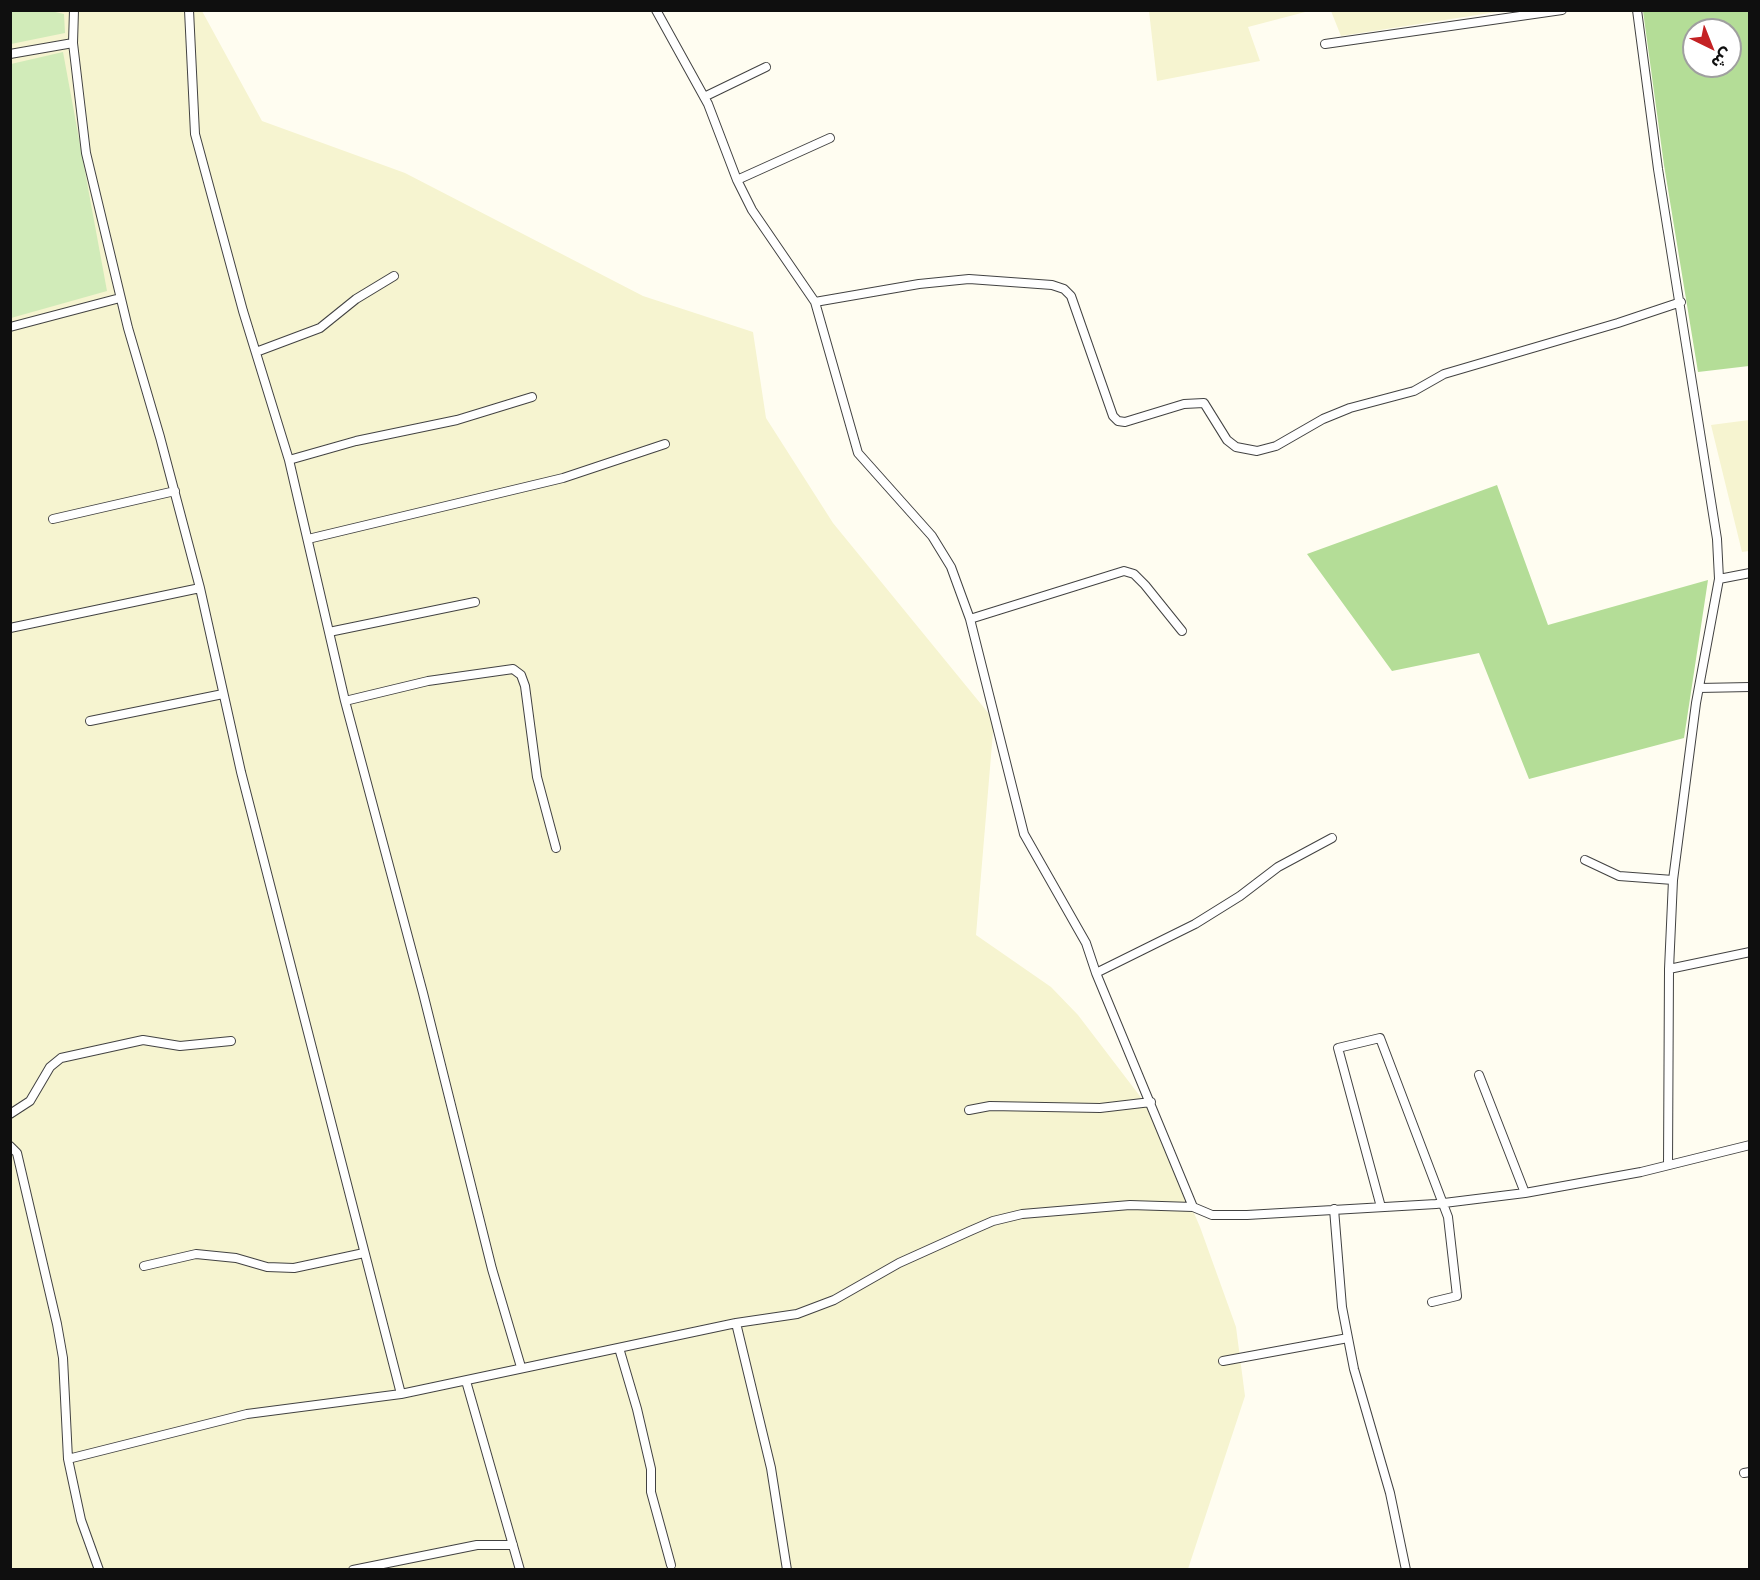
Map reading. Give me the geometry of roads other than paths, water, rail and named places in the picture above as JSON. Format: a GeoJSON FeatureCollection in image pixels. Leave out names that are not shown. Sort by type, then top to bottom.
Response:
{"type":"FeatureCollection","features":[{"type":"Feature","properties":{"kind":"street"},"geometry":{"type":"LineString","coordinates":[[74,10],[73,43],[86,153],[120,298],[200,588],[223,694],[401,1394]]}},
{"type":"Feature","properties":{"kind":"street"},"geometry":{"type":"LineString","coordinates":[[189,10],[195,134],[289,460],[345,701],[423,993],[492,1269],[521,1368]]}},
{"type":"Feature","properties":{"kind":"street"},"geometry":{"type":"LineString","coordinates":[[656,10],[704,97],[737,180],[752,210],[815,302],[858,453],[932,536],[951,567],[970,619],[1024,834],[1086,943],[1096,973],[1193,1207]]}},
{"type":"Feature","properties":{"kind":"street"},"geometry":{"type":"LineString","coordinates":[[1325,44],[1562,10]]}},
{"type":"Feature","properties":{"kind":"street"},"geometry":{"type":"LineString","coordinates":[[1637,10],[1658,170],[1681,302],[1717,539],[1719,579],[1699,688],[1672,880],[1668,1165]]}},
{"type":"Feature","properties":{"kind":"street"},"geometry":{"type":"LineString","coordinates":[[10,54],[73,43]]}},
{"type":"Feature","properties":{"kind":"street"},"geometry":{"type":"LineString","coordinates":[[704,97],[766,67]]}},
{"type":"Feature","properties":{"kind":"street"},"geometry":{"type":"LineString","coordinates":[[737,180],[830,138]]}},
{"type":"Feature","properties":{"kind":"street"},"geometry":{"type":"LineString","coordinates":[[256,351],[320,328],[356,299],[394,276]]}},
{"type":"Feature","properties":{"kind":"street"},"geometry":{"type":"LineString","coordinates":[[815,302],[919,284],[969,279],[1052,285],[1064,289],[1071,296],[1113,416],[1118,422],[1125,422],[1184,404],[1204,403],[1227,440],[1236,447],[1257,451],[1276,446],[1323,419],[1350,408],[1414,391],[1443,374],[1618,323],[1681,302]]}},
{"type":"Feature","properties":{"kind":"street"},"geometry":{"type":"LineString","coordinates":[[10,327],[120,298]]}},
{"type":"Feature","properties":{"kind":"street"},"geometry":{"type":"LineString","coordinates":[[289,460],[356,441],[457,420],[532,397]]}},
{"type":"Feature","properties":{"kind":"street"},"geometry":{"type":"LineString","coordinates":[[308,539],[563,478],[665,444]]}},
{"type":"Feature","properties":{"kind":"street"},"geometry":{"type":"LineString","coordinates":[[53,519],[175,491]]}},
{"type":"Feature","properties":{"kind":"street"},"geometry":{"type":"LineString","coordinates":[[970,619],[1124,571],[1134,574],[1145,585],[1182,631]]}},
{"type":"Feature","properties":{"kind":"street"},"geometry":{"type":"LineString","coordinates":[[1719,579],[1749,573]]}},
{"type":"Feature","properties":{"kind":"street"},"geometry":{"type":"LineString","coordinates":[[10,628],[200,588]]}},
{"type":"Feature","properties":{"kind":"street"},"geometry":{"type":"LineString","coordinates":[[329,632],[475,602]]}},
{"type":"Feature","properties":{"kind":"street"},"geometry":{"type":"LineString","coordinates":[[345,701],[428,681],[513,669],[521,675],[525,686],[537,777],[556,848]]}},
{"type":"Feature","properties":{"kind":"street"},"geometry":{"type":"LineString","coordinates":[[1699,688],[1749,687]]}},
{"type":"Feature","properties":{"kind":"street"},"geometry":{"type":"LineString","coordinates":[[90,721],[223,694]]}},
{"type":"Feature","properties":{"kind":"street"},"geometry":{"type":"LineString","coordinates":[[1096,973],[1195,924],[1240,896],[1278,867],[1332,838]]}},
{"type":"Feature","properties":{"kind":"street"},"geometry":{"type":"LineString","coordinates":[[1586,860],[1619,876],[1672,880]]}},
{"type":"Feature","properties":{"kind":"street"},"geometry":{"type":"LineString","coordinates":[[1669,969],[1749,952]]}},
{"type":"Feature","properties":{"kind":"street"},"geometry":{"type":"LineString","coordinates":[[1381,1207],[1338,1048],[1380,1038],[1444,1203],[1457,1296],[1432,1302]]}},
{"type":"Feature","properties":{"kind":"street"},"geometry":{"type":"LineString","coordinates":[[10,1114],[30,1101],[50,1067],[61,1058],[142,1040],[180,1046],[231,1041]]}},
{"type":"Feature","properties":{"kind":"street"},"geometry":{"type":"LineString","coordinates":[[1479,1075],[1525,1193]]}},
{"type":"Feature","properties":{"kind":"street"},"geometry":{"type":"LineString","coordinates":[[969,1110],[990,1106],[1100,1108],[1151,1102]]}},
{"type":"Feature","properties":{"kind":"street"},"geometry":{"type":"LineString","coordinates":[[68,1459],[247,1414],[401,1394],[736,1323],[797,1314],[834,1300],[899,1263],[993,1221],[1022,1214],[1119,1206],[1193,1207],[1212,1215],[1444,1203],[1525,1193],[1641,1172],[1749,1145]]}},
{"type":"Feature","properties":{"kind":"street"},"geometry":{"type":"LineString","coordinates":[[10,1146],[16,1153],[57,1324],[63,1358],[68,1459],[81,1520],[99,1569]]}},
{"type":"Feature","properties":{"kind":"street"},"geometry":{"type":"LineString","coordinates":[[1334,1209],[1341,1307],[1354,1369],[1390,1492],[1406,1569]]}},
{"type":"Feature","properties":{"kind":"street"},"geometry":{"type":"LineString","coordinates":[[144,1266],[196,1254],[236,1257],[267,1267],[294,1268],[364,1253]]}},
{"type":"Feature","properties":{"kind":"street"},"geometry":{"type":"LineString","coordinates":[[736,1323],[771,1468],[787,1569]]}},
{"type":"Feature","properties":{"kind":"street"},"geometry":{"type":"LineString","coordinates":[[1223,1360],[1348,1338]]}},
{"type":"Feature","properties":{"kind":"street"},"geometry":{"type":"LineString","coordinates":[[619,1348],[637,1409],[651,1469],[651,1492],[671,1565]]}},
{"type":"Feature","properties":{"kind":"street"},"geometry":{"type":"LineString","coordinates":[[466,1382],[520,1569]]}},
{"type":"Feature","properties":{"kind":"street"},"geometry":{"type":"LineString","coordinates":[[353,1569],[477,1545],[513,1545]]}}]}
